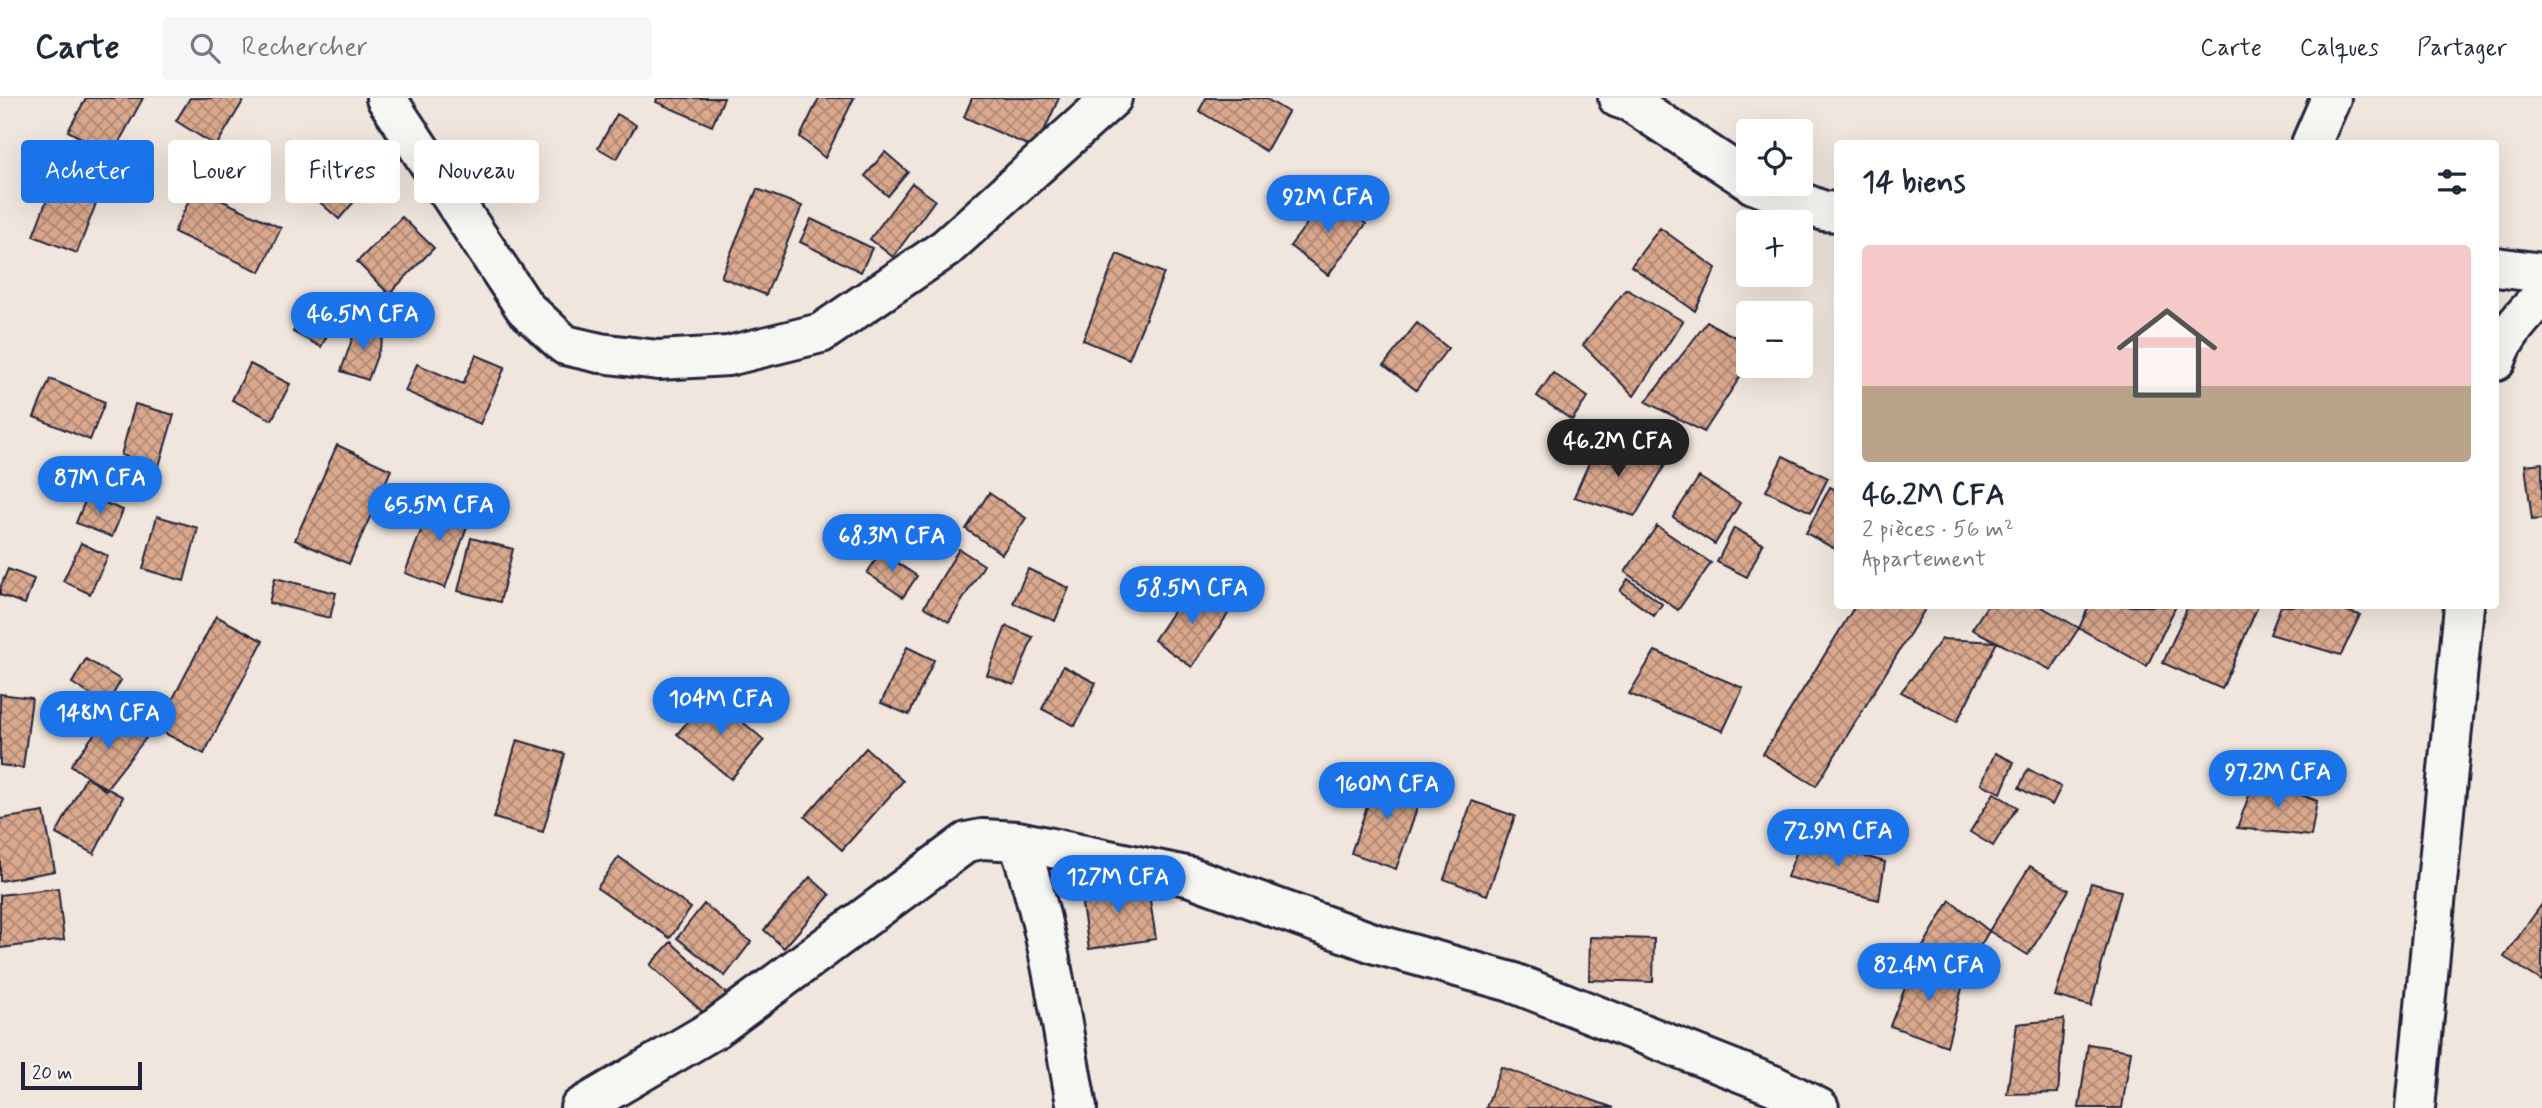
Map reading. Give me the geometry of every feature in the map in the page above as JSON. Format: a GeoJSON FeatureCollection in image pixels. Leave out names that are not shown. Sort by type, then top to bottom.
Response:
{"type":"FeatureCollection","features":[{"type":"Feature","properties":{"kind":"street"},"geometry":{"type":"LineString","coordinates":[[386,98],[525,308],[565,345],[600,353],[658,360],[728,356],[821,333],[946,248],[1112,98]]}},
{"type":"Feature","properties":{"kind":"street"},"geometry":{"type":"LineString","coordinates":[[1618,98],[1630,102],[1736,172]]}},
{"type":"Feature","properties":{"kind":"street"},"geometry":{"type":"LineString","coordinates":[[2313,140],[2331,98]]}},
{"type":"Feature","properties":{"kind":"street"},"geometry":{"type":"LineString","coordinates":[[1785,196],[1824,211],[1834,212]]}},
{"type":"Feature","properties":{"kind":"street"},"geometry":{"type":"LineString","coordinates":[[2499,267],[2542,273]]}},
{"type":"Feature","properties":{"kind":"street"},"geometry":{"type":"LineString","coordinates":[[2499,351],[2501,344],[2542,296]]}},
{"type":"Feature","properties":{"kind":"street"},"geometry":{"type":"LineString","coordinates":[[2415,1108],[2464,609]]}},
{"type":"Feature","properties":{"kind":"street"},"geometry":{"type":"LineString","coordinates":[[580,1108],[716,1028],[967,842],[982,839],[1018,841],[1191,877],[1376,944],[1511,982],[1773,1084],[1819,1108]]}},
{"type":"Feature","properties":{"kind":"street"},"geometry":{"type":"LineString","coordinates":[[1018,841],[1041,917],[1077,1108]]}},
{"type":"Feature","properties":{"kind":"building"},"geometry":{"type":"Polygon","coordinates":[[[86,98],[143,98],[120,140],[84,140],[68,131],[86,98]]]}},
{"type":"Feature","properties":{"kind":"building"},"geometry":{"type":"Polygon","coordinates":[[[190,98],[245,98],[220,140],[206,140],[176,121],[190,98]]]}},
{"type":"Feature","properties":{"kind":"building"},"geometry":{"type":"Polygon","coordinates":[[[657,98],[724,98],[712,126],[656,102],[657,98]]]}},
{"type":"Feature","properties":{"kind":"building"},"geometry":{"type":"Polygon","coordinates":[[[819,98],[854,98],[825,158],[800,137],[819,98]]]}},
{"type":"Feature","properties":{"kind":"building"},"geometry":{"type":"Polygon","coordinates":[[[972,98],[1059,98],[1036,149],[964,117],[972,98]]]}},
{"type":"Feature","properties":{"kind":"building"},"geometry":{"type":"Polygon","coordinates":[[[1206,98],[1265,98],[1288,112],[1266,151],[1199,111],[1206,98]]]}},
{"type":"Feature","properties":{"kind":"building"},"geometry":{"type":"Polygon","coordinates":[[[617,114],[636,125],[617,159],[598,148],[617,114]]]}},
{"type":"Feature","properties":{"kind":"building"},"geometry":{"type":"Polygon","coordinates":[[[885,152],[908,172],[888,196],[865,176],[885,152]]]}},
{"type":"Feature","properties":{"kind":"building"},"geometry":{"type":"Polygon","coordinates":[[[912,183],[935,200],[893,257],[870,239],[912,183]]]}},
{"type":"Feature","properties":{"kind":"building"},"geometry":{"type":"Polygon","coordinates":[[[757,189],[802,206],[766,295],[721,277],[757,189]]]}},
{"type":"Feature","properties":{"kind":"building"},"geometry":{"type":"Polygon","coordinates":[[[1329,195],[1366,224],[1328,275],[1290,246],[1329,195]]]}},
{"type":"Feature","properties":{"kind":"building"},"geometry":{"type":"Polygon","coordinates":[[[46,203],[96,203],[77,253],[33,236],[46,203]]]}},
{"type":"Feature","properties":{"kind":"building"},"geometry":{"type":"Polygon","coordinates":[[[188,203],[227,203],[281,228],[260,272],[174,232],[188,203]]]}},
{"type":"Feature","properties":{"kind":"building"},"geometry":{"type":"Polygon","coordinates":[[[321,203],[353,203],[339,219],[321,203]]]}},
{"type":"Feature","properties":{"kind":"building"},"geometry":{"type":"Polygon","coordinates":[[[402,217],[434,248],[389,294],[357,262],[402,217]]]}},
{"type":"Feature","properties":{"kind":"building"},"geometry":{"type":"Polygon","coordinates":[[[811,219],[872,248],[861,272],[800,242],[811,219]]]}},
{"type":"Feature","properties":{"kind":"building"},"geometry":{"type":"Polygon","coordinates":[[[1660,228],[1716,268],[1695,311],[1631,266],[1660,228]]]}},
{"type":"Feature","properties":{"kind":"building"},"geometry":{"type":"Polygon","coordinates":[[[1117,254],[1164,273],[1129,359],[1083,340],[1117,254]]]}},
{"type":"Feature","properties":{"kind":"building"},"geometry":{"type":"Polygon","coordinates":[[[1626,289],[1683,321],[1634,396],[1583,345],[1626,289]]]}},
{"type":"Feature","properties":{"kind":"building"},"geometry":{"type":"Polygon","coordinates":[[[313,295],[341,310],[321,347],[293,332],[313,295]]]}},
{"type":"Feature","properties":{"kind":"building"},"geometry":{"type":"Polygon","coordinates":[[[1707,322],[1736,338],[1736,378],[1739,378],[1704,432],[1646,402],[1707,322]]]}},
{"type":"Feature","properties":{"kind":"building"},"geometry":{"type":"Polygon","coordinates":[[[1417,323],[1448,348],[1416,390],[1384,365],[1417,323]]]}},
{"type":"Feature","properties":{"kind":"building"},"geometry":{"type":"Polygon","coordinates":[[[357,325],[385,334],[368,380],[341,371],[357,325]]]}},
{"type":"Feature","properties":{"kind":"building"},"geometry":{"type":"Polygon","coordinates":[[[476,355],[505,367],[480,424],[405,391],[417,364],[463,384],[476,355]]]}},
{"type":"Feature","properties":{"kind":"building"},"geometry":{"type":"Polygon","coordinates":[[[250,364],[290,384],[272,420],[232,400],[250,364]]]}},
{"type":"Feature","properties":{"kind":"building"},"geometry":{"type":"Polygon","coordinates":[[[1553,373],[1588,397],[1572,420],[1537,396],[1553,373]]]}},
{"type":"Feature","properties":{"kind":"building"},"geometry":{"type":"Polygon","coordinates":[[[50,379],[105,402],[90,440],[34,417],[50,379]]]}},
{"type":"Feature","properties":{"kind":"building"},"geometry":{"type":"Polygon","coordinates":[[[135,404],[174,415],[159,466],[121,455],[135,404]]]}},
{"type":"Feature","properties":{"kind":"building"},"geometry":{"type":"Polygon","coordinates":[[[1599,440],[1665,465],[1635,516],[1574,497],[1599,440]]]}},
{"type":"Feature","properties":{"kind":"building"},"geometry":{"type":"Polygon","coordinates":[[[337,445],[391,470],[349,564],[295,540],[337,445]]]}},
{"type":"Feature","properties":{"kind":"building"},"geometry":{"type":"Polygon","coordinates":[[[1783,456],[1828,478],[1811,512],[1766,491],[1783,456]]]}},
{"type":"Feature","properties":{"kind":"building"},"geometry":{"type":"Polygon","coordinates":[[[2542,463],[2542,519],[2532,520],[2525,465],[2542,463]]]}},
{"type":"Feature","properties":{"kind":"building"},"geometry":{"type":"Polygon","coordinates":[[[1699,477],[1740,503],[1715,544],[1673,517],[1699,477]]]}},
{"type":"Feature","properties":{"kind":"building"},"geometry":{"type":"Polygon","coordinates":[[[1830,487],[1834,489],[1834,548],[1806,533],[1830,487]]]}},
{"type":"Feature","properties":{"kind":"building"},"geometry":{"type":"Polygon","coordinates":[[[989,493],[1026,518],[1002,554],[966,529],[989,493]]]}},
{"type":"Feature","properties":{"kind":"building"},"geometry":{"type":"Polygon","coordinates":[[[87,496],[123,510],[112,537],[76,523],[87,496]]]}},
{"type":"Feature","properties":{"kind":"building"},"geometry":{"type":"Polygon","coordinates":[[[433,499],[472,513],[445,588],[405,573],[433,499]]]}},
{"type":"Feature","properties":{"kind":"building"},"geometry":{"type":"Polygon","coordinates":[[[157,516],[198,528],[184,581],[143,569],[157,516]]]}},
{"type":"Feature","properties":{"kind":"building"},"geometry":{"type":"Polygon","coordinates":[[[1657,526],[1711,563],[1678,610],[1625,572],[1657,526]]]}},
{"type":"Feature","properties":{"kind":"building"},"geometry":{"type":"Polygon","coordinates":[[[1734,528],[1763,544],[1747,577],[1717,562],[1734,528]]]}},
{"type":"Feature","properties":{"kind":"building"},"geometry":{"type":"Polygon","coordinates":[[[471,538],[513,549],[500,602],[458,591],[471,538]]]}},
{"type":"Feature","properties":{"kind":"building"},"geometry":{"type":"Polygon","coordinates":[[[81,543],[108,556],[90,594],[63,581],[81,543]]]}},
{"type":"Feature","properties":{"kind":"building"},"geometry":{"type":"Polygon","coordinates":[[[959,549],[984,565],[949,622],[924,607],[959,549]]]}},
{"type":"Feature","properties":{"kind":"building"},"geometry":{"type":"Polygon","coordinates":[[[881,552],[917,576],[903,597],[867,573],[881,552]]]}},
{"type":"Feature","properties":{"kind":"building"},"geometry":{"type":"Polygon","coordinates":[[[8,569],[34,579],[25,604],[0,595],[8,569]]]}},
{"type":"Feature","properties":{"kind":"building"},"geometry":{"type":"Polygon","coordinates":[[[1028,569],[1069,588],[1055,621],[1013,603],[1028,569]]]}},
{"type":"Feature","properties":{"kind":"building"},"geometry":{"type":"Polygon","coordinates":[[[275,578],[336,593],[330,618],[269,603],[275,578]]]}},
{"type":"Feature","properties":{"kind":"building"},"geometry":{"type":"Polygon","coordinates":[[[1628,579],[1662,604],[1654,616],[1620,591],[1628,579]]]}},
{"type":"Feature","properties":{"kind":"building"},"geometry":{"type":"Polygon","coordinates":[[[1191,585],[1230,611],[1192,667],[1154,640],[1191,585]]]}},
{"type":"Feature","properties":{"kind":"building"},"geometry":{"type":"Polygon","coordinates":[[[1853,609],[1925,609],[1816,786],[1763,754],[1853,609]]]}},
{"type":"Feature","properties":{"kind":"building"},"geometry":{"type":"Polygon","coordinates":[[[1985,609],[2045,609],[2079,628],[2051,670],[1972,629],[1985,609]]]}},
{"type":"Feature","properties":{"kind":"building"},"geometry":{"type":"Polygon","coordinates":[[[2088,609],[2175,609],[2147,666],[2079,628],[2088,609]]]}},
{"type":"Feature","properties":{"kind":"building"},"geometry":{"type":"Polygon","coordinates":[[[2187,609],[2257,609],[2222,689],[2163,663],[2187,609]]]}},
{"type":"Feature","properties":{"kind":"building"},"geometry":{"type":"Polygon","coordinates":[[[2280,609],[2339,609],[2360,615],[2341,655],[2270,634],[2280,609]]]}},
{"type":"Feature","properties":{"kind":"building"},"geometry":{"type":"Polygon","coordinates":[[[216,616],[263,641],[204,754],[157,729],[216,616]]]}},
{"type":"Feature","properties":{"kind":"building"},"geometry":{"type":"Polygon","coordinates":[[[1006,626],[1033,637],[1014,685],[987,675],[1006,626]]]}},
{"type":"Feature","properties":{"kind":"building"},"geometry":{"type":"Polygon","coordinates":[[[1942,639],[1997,642],[1957,722],[1901,692],[1942,639]]]}},
{"type":"Feature","properties":{"kind":"building"},"geometry":{"type":"Polygon","coordinates":[[[907,647],[934,660],[909,715],[881,703],[907,647]]]}},
{"type":"Feature","properties":{"kind":"building"},"geometry":{"type":"Polygon","coordinates":[[[1655,651],[1743,688],[1723,731],[1629,694],[1655,651]]]}},
{"type":"Feature","properties":{"kind":"building"},"geometry":{"type":"Polygon","coordinates":[[[86,659],[121,680],[107,705],[72,683],[86,659]]]}},
{"type":"Feature","properties":{"kind":"building"},"geometry":{"type":"Polygon","coordinates":[[[1063,666],[1096,683],[1075,726],[1042,709],[1063,666]]]}},
{"type":"Feature","properties":{"kind":"building"},"geometry":{"type":"Polygon","coordinates":[[[0,694],[32,698],[23,768],[0,765],[0,694]]]}},
{"type":"Feature","properties":{"kind":"building"},"geometry":{"type":"Polygon","coordinates":[[[711,695],[764,740],[731,779],[677,734],[711,695]]]}},
{"type":"Feature","properties":{"kind":"building"},"geometry":{"type":"Polygon","coordinates":[[[111,712],[146,738],[105,790],[71,765],[111,712]]]}},
{"type":"Feature","properties":{"kind":"building"},"geometry":{"type":"Polygon","coordinates":[[[517,740],[565,754],[543,832],[494,818],[517,740]]]}},
{"type":"Feature","properties":{"kind":"building"},"geometry":{"type":"Polygon","coordinates":[[[866,748],[903,781],[842,850],[805,817],[866,748]]]}},
{"type":"Feature","properties":{"kind":"building"},"geometry":{"type":"Polygon","coordinates":[[[1995,753],[2014,762],[2001,793],[1981,784],[1995,753]]]}},
{"type":"Feature","properties":{"kind":"building"},"geometry":{"type":"Polygon","coordinates":[[[2028,769],[2061,787],[2052,805],[2019,788],[2028,769]]]}},
{"type":"Feature","properties":{"kind":"building"},"geometry":{"type":"Polygon","coordinates":[[[1378,775],[1423,791],[1396,869],[1351,853],[1378,775]]]}},
{"type":"Feature","properties":{"kind":"building"},"geometry":{"type":"Polygon","coordinates":[[[86,777],[123,797],[94,854],[56,834],[86,777]]]}},
{"type":"Feature","properties":{"kind":"building"},"geometry":{"type":"Polygon","coordinates":[[[2256,777],[2317,801],[2311,836],[2237,828],[2256,777]]]}},
{"type":"Feature","properties":{"kind":"building"},"geometry":{"type":"Polygon","coordinates":[[[1994,793],[2017,807],[1993,846],[1970,832],[1994,793]]]}},
{"type":"Feature","properties":{"kind":"building"},"geometry":{"type":"Polygon","coordinates":[[[1472,801],[1515,816],[1487,895],[1444,879],[1472,801]]]}},
{"type":"Feature","properties":{"kind":"building"},"geometry":{"type":"Polygon","coordinates":[[[44,812],[55,871],[0,881],[0,819],[44,812]]]}},
{"type":"Feature","properties":{"kind":"building"},"geometry":{"type":"Polygon","coordinates":[[[1802,838],[1885,862],[1879,900],[1787,877],[1802,838]]]}},
{"type":"Feature","properties":{"kind":"building"},"geometry":{"type":"Polygon","coordinates":[[[619,857],[691,908],[670,938],[597,888],[619,857]]]}},
{"type":"Feature","properties":{"kind":"building"},"geometry":{"type":"Polygon","coordinates":[[[2030,866],[2069,890],[2028,955],[1989,931],[2030,866]]]}},
{"type":"Feature","properties":{"kind":"building"},"geometry":{"type":"Polygon","coordinates":[[[810,877],[830,895],[784,948],[764,930],[810,877]]]}},
{"type":"Feature","properties":{"kind":"building"},"geometry":{"type":"Polygon","coordinates":[[[1147,881],[1156,939],[1089,949],[1080,892],[1147,881]]]}},
{"type":"Feature","properties":{"kind":"building"},"geometry":{"type":"Polygon","coordinates":[[[2091,883],[2121,891],[2091,1006],[2055,996],[2091,883]]]}},
{"type":"Feature","properties":{"kind":"building"},"geometry":{"type":"Polygon","coordinates":[[[58,888],[64,940],[0,948],[0,895],[58,888]]]}},
{"type":"Feature","properties":{"kind":"building"},"geometry":{"type":"Polygon","coordinates":[[[1950,900],[1989,931],[1967,969],[1918,955],[1950,900]]]}},
{"type":"Feature","properties":{"kind":"building"},"geometry":{"type":"Polygon","coordinates":[[[704,904],[751,942],[725,976],[677,938],[704,904]]]}},
{"type":"Feature","properties":{"kind":"building"},"geometry":{"type":"Polygon","coordinates":[[[2542,904],[2542,981],[2504,957],[2542,904]]]}},
{"type":"Feature","properties":{"kind":"building"},"geometry":{"type":"Polygon","coordinates":[[[1590,937],[1654,939],[1653,982],[1589,980],[1590,937]]]}},
{"type":"Feature","properties":{"kind":"building"},"geometry":{"type":"Polygon","coordinates":[[[671,942],[728,995],[708,1017],[650,965],[671,942]]]}},
{"type":"Feature","properties":{"kind":"building"},"geometry":{"type":"Polygon","coordinates":[[[1918,955],[1964,981],[1947,1046],[1890,1026],[1918,955]]]}},
{"type":"Feature","properties":{"kind":"building"},"geometry":{"type":"Polygon","coordinates":[[[2064,1019],[2058,1093],[2007,1094],[2017,1024],[2064,1019]]]}},
{"type":"Feature","properties":{"kind":"building"},"geometry":{"type":"Polygon","coordinates":[[[2088,1044],[2131,1051],[2122,1108],[2079,1108],[2088,1044]]]}},
{"type":"Feature","properties":{"kind":"building"},"geometry":{"type":"Polygon","coordinates":[[[1501,1067],[1614,1108],[1486,1108],[1501,1067]]]}}]}
